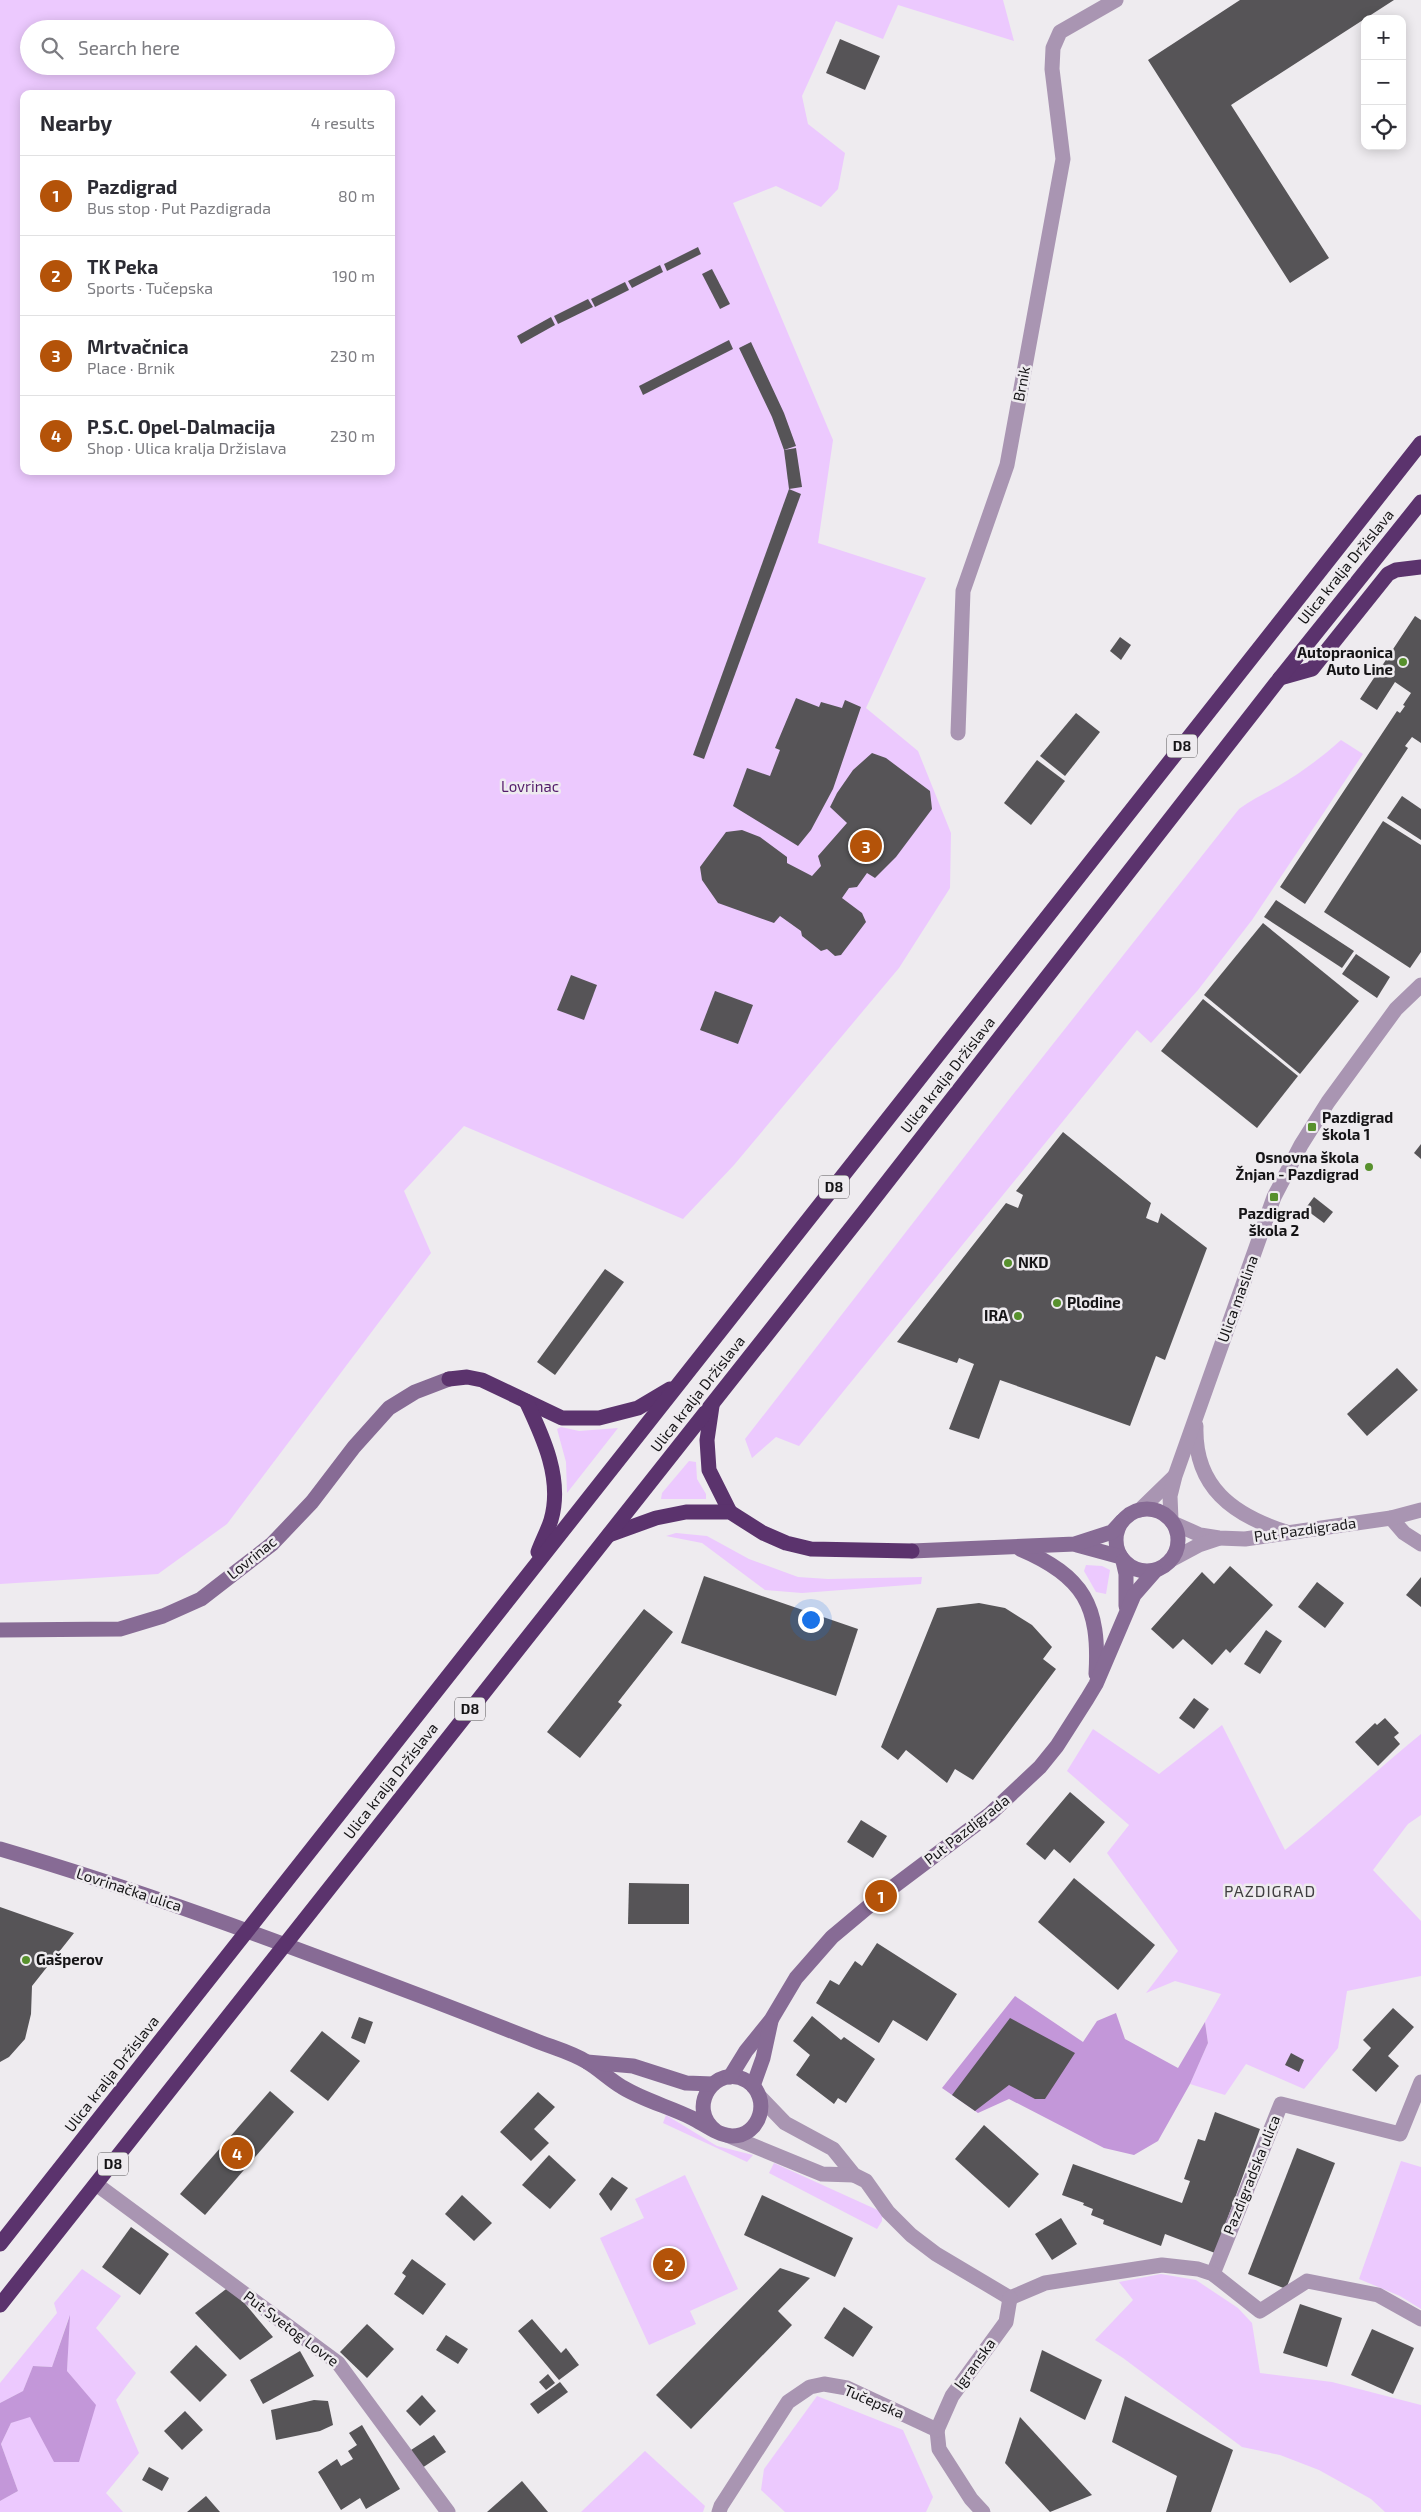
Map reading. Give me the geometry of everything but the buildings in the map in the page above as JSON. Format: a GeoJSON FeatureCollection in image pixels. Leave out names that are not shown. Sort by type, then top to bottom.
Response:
{"type":"FeatureCollection","features":[{"type":"Feature","properties":{"kind":"highway","name":"Ulica kralja Držislava"},"geometry":{"type":"LineString","coordinates":[[0,2244],[1418,446]]}},
{"type":"Feature","properties":{"kind":"highway","name":"Ulica kralja Držislava"},"geometry":{"type":"LineString","coordinates":[[0,2305],[712,1404],[1280,678],[1421,502]]}},
{"type":"Feature","properties":{"kind":"highway"},"geometry":{"type":"LineString","coordinates":[[1280,678],[1312,669],[1388,574],[1396,570],[1421,567]]}},
{"type":"Feature","properties":{"kind":"highway"},"geometry":{"type":"LineString","coordinates":[[449,1379],[467,1377],[498,1385],[562,1418],[599,1418],[638,1408],[678,1385]]}},
{"type":"Feature","properties":{"kind":"highway"},"geometry":{"type":"LineString","coordinates":[[526,1401],[546,1444],[554,1481],[552,1519],[530,1570]]}},
{"type":"Feature","properties":{"kind":"highway"},"geometry":{"type":"LineString","coordinates":[[712,1404],[708,1440],[709,1470],[730,1512],[762,1533],[786,1543],[811,1549],[912,1551]]}},
{"type":"Feature","properties":{"kind":"highway"},"geometry":{"type":"LineString","coordinates":[[608,1536],[656,1518],[686,1512],[730,1512]]}},
{"type":"Feature","properties":{"kind":"street","name":"Brnik"},"geometry":{"type":"LineString","coordinates":[[958,733],[963,591],[1007,465],[1062,159],[1052,69],[1053,48],[1060,32],[1116,0]]}},
{"type":"Feature","properties":{"kind":"street","name":"Ulica maslina"},"geometry":{"type":"LineString","coordinates":[[1172,1521],[1170,1496],[1175,1476],[1274,1197],[1301,1145],[1328,1102],[1396,1009],[1421,985]]}},
{"type":"Feature","properties":{"kind":"street","name":"Lovrinac"},"geometry":{"type":"LineString","coordinates":[[0,1630],[120,1629],[163,1616],[201,1599],[272,1544],[312,1502],[354,1447],[389,1408],[415,1392],[449,1379]]}},
{"type":"Feature","properties":{"kind":"street"},"geometry":{"type":"LineString","coordinates":[[1197,1415],[1198,1446],[1202,1463],[1219,1496],[1241,1514],[1290,1533]]}},
{"type":"Feature","properties":{"kind":"street","name":"Ulica maslina"},"geometry":{"type":"LineString","coordinates":[[1140,1510],[1175,1476]]}},
{"type":"Feature","properties":{"kind":"street"},"geometry":{"type":"LineString","coordinates":[[912,1551],[1018,1548],[1075,1544],[1112,1532],[1122,1521],[1140,1510],[1158,1511],[1172,1521],[1179,1542],[1172,1560],[1155,1571],[1137,1570],[1122,1559],[1075,1544]]}},
{"type":"Feature","properties":{"kind":"street"},"geometry":{"type":"LineString","coordinates":[[1421,1510],[1391,1518],[1404,1533],[1421,1544]]}},
{"type":"Feature","properties":{"kind":"street","name":"Put Pazdigrada"},"geometry":{"type":"LineString","coordinates":[[1172,1521],[1187,1530],[1219,1538],[1266,1537],[1391,1518]]}},
{"type":"Feature","properties":{"kind":"street"},"geometry":{"type":"LineString","coordinates":[[1122,1521],[1116,1541],[1122,1559]]}},
{"type":"Feature","properties":{"kind":"street","name":"Put Pazdigrada"},"geometry":{"type":"LineString","coordinates":[[1172,1560],[1199,1544],[1219,1538]]}},
{"type":"Feature","properties":{"kind":"street"},"geometry":{"type":"LineString","coordinates":[[1018,1548],[1035,1555],[1066,1574],[1082,1592],[1091,1610],[1096,1632],[1096,1684]]}},
{"type":"Feature","properties":{"kind":"street","name":"Put Pazdigrada"},"geometry":{"type":"LineString","coordinates":[[1122,1559],[1126,1574],[1126,1610]]}},
{"type":"Feature","properties":{"kind":"street","name":"Put Pazdigrada"},"geometry":{"type":"LineString","coordinates":[[730,2077],[746,2051],[771,2020],[796,1978],[832,1936],[881,1896],[990,1814],[1040,1767],[1070,1727],[1096,1684],[1126,1610],[1142,1583],[1155,1571]]}},
{"type":"Feature","properties":{"kind":"street","name":"Lovrinačka ulica"},"geometry":{"type":"LineString","coordinates":[[0,1849],[197,1912],[587,2062]]}},
{"type":"Feature","properties":{"kind":"street","name":"Put Pazdigrada"},"geometry":{"type":"LineString","coordinates":[[756,2091],[771,2020]]}},
{"type":"Feature","properties":{"kind":"street"},"geometry":{"type":"LineString","coordinates":[[587,2062],[633,2066],[686,2084],[713,2084],[730,2077],[742,2079],[756,2091],[785,2123],[833,2149],[854,2176]]}},
{"type":"Feature","properties":{"kind":"street"},"geometry":{"type":"LineString","coordinates":[[587,2062],[624,2088],[722,2133],[822,2174],[854,2176],[866,2181],[888,2212],[910,2235],[936,2254],[1010,2298],[1045,2283],[1162,2265],[1198,2269],[1213,2274],[1260,2311],[1307,2281],[1378,2295],[1421,2319]]}},
{"type":"Feature","properties":{"kind":"street","name":"Pazdigradska ulica"},"geometry":{"type":"LineString","coordinates":[[1213,2274],[1281,2104],[1400,2134],[1421,2082]]}},
{"type":"Feature","properties":{"kind":"street"},"geometry":{"type":"LineString","coordinates":[[713,2084],[705,2094],[703,2107],[705,2118],[722,2133],[739,2135],[754,2126],[760,2116],[756,2091]]}},
{"type":"Feature","properties":{"kind":"street","name":"Put Svetog Lovre"},"geometry":{"type":"LineString","coordinates":[[96,2184],[338,2363],[448,2512]]}},
{"type":"Feature","properties":{"kind":"street","name":"Igranska"},"geometry":{"type":"LineString","coordinates":[[937,2430],[952,2396],[1006,2322],[1010,2298]]}},
{"type":"Feature","properties":{"kind":"street","name":"Tučepska"},"geometry":{"type":"LineString","coordinates":[[719,2512],[788,2402],[810,2387],[824,2384],[847,2388],[937,2430]]}},
{"type":"Feature","properties":{"kind":"street"},"geometry":{"type":"LineString","coordinates":[[937,2430],[939,2449],[971,2499],[983,2512]]}},
{"type":"Feature","properties":{"kind":"green space","name":"Lovrinac"},"geometry":{"type":"Polygon","coordinates":[[[0,0],[1003,0],[1014,41],[898,5],[883,39],[836,21],[802,96],[808,124],[845,153],[838,189],[821,207],[776,186],[733,203],[833,440],[818,543],[926,578],[866,708],[918,751],[951,833],[950,888],[899,968],[734,1165],[683,1219],[464,1126],[404,1191],[431,1253],[227,1524],[158,1574],[0,1584],[0,0]]]}},
{"type":"Feature","properties":{"kind":"green space"},"geometry":{"type":"Polygon","coordinates":[[[1341,740],[1363,754],[1252,920],[1198,990],[1151,1043],[1137,1030],[799,1446],[776,1437],[752,1458],[745,1439],[1007,1102],[1239,809],[1296,775],[1341,740]]]}},
{"type":"Feature","properties":{"kind":"green space"},"geometry":{"type":"Polygon","coordinates":[[[561,1427],[579,1431],[618,1428],[567,1493],[566,1462],[557,1429],[561,1427]]]}},
{"type":"Feature","properties":{"kind":"green space"},"geometry":{"type":"Polygon","coordinates":[[[689,1461],[696,1462],[697,1479],[706,1494],[706,1499],[661,1499],[662,1493],[689,1461]]]}},
{"type":"Feature","properties":{"kind":"green space"},"geometry":{"type":"Polygon","coordinates":[[[676,1533],[707,1536],[749,1559],[798,1577],[828,1579],[922,1577],[921,1584],[802,1593],[765,1590],[702,1543],[666,1536],[676,1533]]]}},
{"type":"Feature","properties":{"kind":"green space"},"geometry":{"type":"Polygon","coordinates":[[[1086,1565],[1102,1566],[1110,1570],[1106,1594],[1096,1592],[1084,1571],[1086,1565]]]}},
{"type":"Feature","properties":{"kind":"green space"},"geometry":{"type":"Polygon","coordinates":[[[1222,1725],[1285,1850],[1421,1734],[1421,1815],[1408,1824],[1373,1870],[1421,1921],[1421,1976],[1347,1991],[1338,2048],[1304,2089],[1246,2064],[1225,2095],[1190,2084],[1208,2043],[1205,2022],[1221,1994],[1175,1981],[1146,1993],[1178,1951],[1107,1853],[1129,1825],[1067,1771],[1093,1729],[1159,1774],[1222,1725]]]}},
{"type":"Feature","properties":{"kind":"green space"},"geometry":{"type":"Polygon","coordinates":[[[666,2115],[717,2146],[753,2155],[747,2162],[663,2123],[666,2115]]]}},
{"type":"Feature","properties":{"kind":"green space"},"geometry":{"type":"Polygon","coordinates":[[[1401,2161],[1421,2167],[1421,2309],[1400,2296],[1359,2279],[1401,2161]]]}},
{"type":"Feature","properties":{"kind":"green space"},"geometry":{"type":"Polygon","coordinates":[[[774,2163],[882,2212],[882,2221],[877,2229],[769,2173],[774,2163]]]}},
{"type":"Feature","properties":{"kind":"green space"},"geometry":{"type":"Polygon","coordinates":[[[685,2175],[738,2289],[690,2311],[696,2324],[649,2345],[600,2238],[644,2218],[635,2199],[685,2175]]]}},
{"type":"Feature","properties":{"kind":"green space"},"geometry":{"type":"Polygon","coordinates":[[[82,2269],[121,2296],[96,2328],[136,2373],[116,2400],[139,2453],[106,2493],[123,2512],[0,2512],[0,2501],[18,2491],[1,2444],[11,2423],[30,2416],[54,2461],[95,2405],[67,2371],[69,2317],[52,2367],[33,2366],[23,2391],[0,2403],[0,2383],[57,2313],[54,2303],[82,2269]]]}},
{"type":"Feature","properties":{"kind":"green space"},"geometry":{"type":"Polygon","coordinates":[[[1161,2274],[1196,2280],[1238,2308],[1252,2323],[1260,2373],[1332,2382],[1421,2405],[1421,2512],[1385,2512],[1371,2499],[1319,2470],[1280,2455],[1242,2447],[1123,2358],[1095,2340],[1133,2300],[1119,2282],[1161,2274]]]}},
{"type":"Feature","properties":{"kind":"green space"},"geometry":{"type":"Polygon","coordinates":[[[817,2396],[903,2430],[933,2497],[926,2512],[785,2512],[761,2490],[764,2469],[817,2396]]]}},
{"type":"Feature","properties":{"kind":"green space"},"geometry":{"type":"Polygon","coordinates":[[[645,2451],[705,2506],[703,2512],[581,2512],[645,2451]]]}},
{"type":"Feature","properties":{"kind":"shaded area"},"geometry":{"type":"Polygon","coordinates":[[[1015,1996],[1083,2042],[1097,2021],[1116,2013],[1125,2039],[1178,2068],[1205,2022],[1208,2043],[1190,2084],[1158,2141],[1134,2155],[1104,2148],[1009,2099],[978,2113],[942,2088],[1015,1996]]]}},
{"type":"Feature","properties":{"kind":"shaded area"},"geometry":{"type":"Polygon","coordinates":[[[70,2315],[67,2371],[96,2405],[79,2462],[54,2462],[30,2417],[11,2423],[1,2444],[18,2491],[0,2501],[0,2403],[23,2391],[33,2366],[52,2367],[70,2315]]]}},
{"type":"Feature","properties":{"kind":"place","name":"Autopraonica Auto Line"},"geometry":{"type":"Point","coordinates":[1403,662]}},
{"type":"Feature","properties":{"kind":"place","name":"Mrtvačnica"},"geometry":{"type":"Point","coordinates":[866,846]}},
{"type":"Feature","properties":{"kind":"place","name":"Pazdigrad škola 1"},"geometry":{"type":"Point","coordinates":[1312,1127]}},
{"type":"Feature","properties":{"kind":"place","name":"Osnovna škola Žnjan - Pazdigrad"},"geometry":{"type":"Point","coordinates":[1369,1167]}},
{"type":"Feature","properties":{"kind":"place","name":"Pazdigrad škola 2"},"geometry":{"type":"Point","coordinates":[1274,1197]}},
{"type":"Feature","properties":{"kind":"place","name":"NKD"},"geometry":{"type":"Point","coordinates":[1008,1263]}},
{"type":"Feature","properties":{"kind":"place","name":"Plodine"},"geometry":{"type":"Point","coordinates":[1057,1303]}},
{"type":"Feature","properties":{"kind":"place","name":"IRA"},"geometry":{"type":"Point","coordinates":[1018,1316]}},
{"type":"Feature","properties":{"kind":"place","name":"Pazdigrad"},"geometry":{"type":"Point","coordinates":[881,1896]}},
{"type":"Feature","properties":{"kind":"place","name":"Gašperov"},"geometry":{"type":"Point","coordinates":[26,1960]}},
{"type":"Feature","properties":{"kind":"place","name":"P.S.C. Opel-Dalmacija"},"geometry":{"type":"Point","coordinates":[237,2153]}},
{"type":"Feature","properties":{"kind":"place","name":"TK Peka"},"geometry":{"type":"Point","coordinates":[669,2264]}},
{"type":"Feature","properties":{"kind":"district","name":"PAZDIGRAD"},"geometry":{"type":"Point","coordinates":[1270,1891]}}]}
